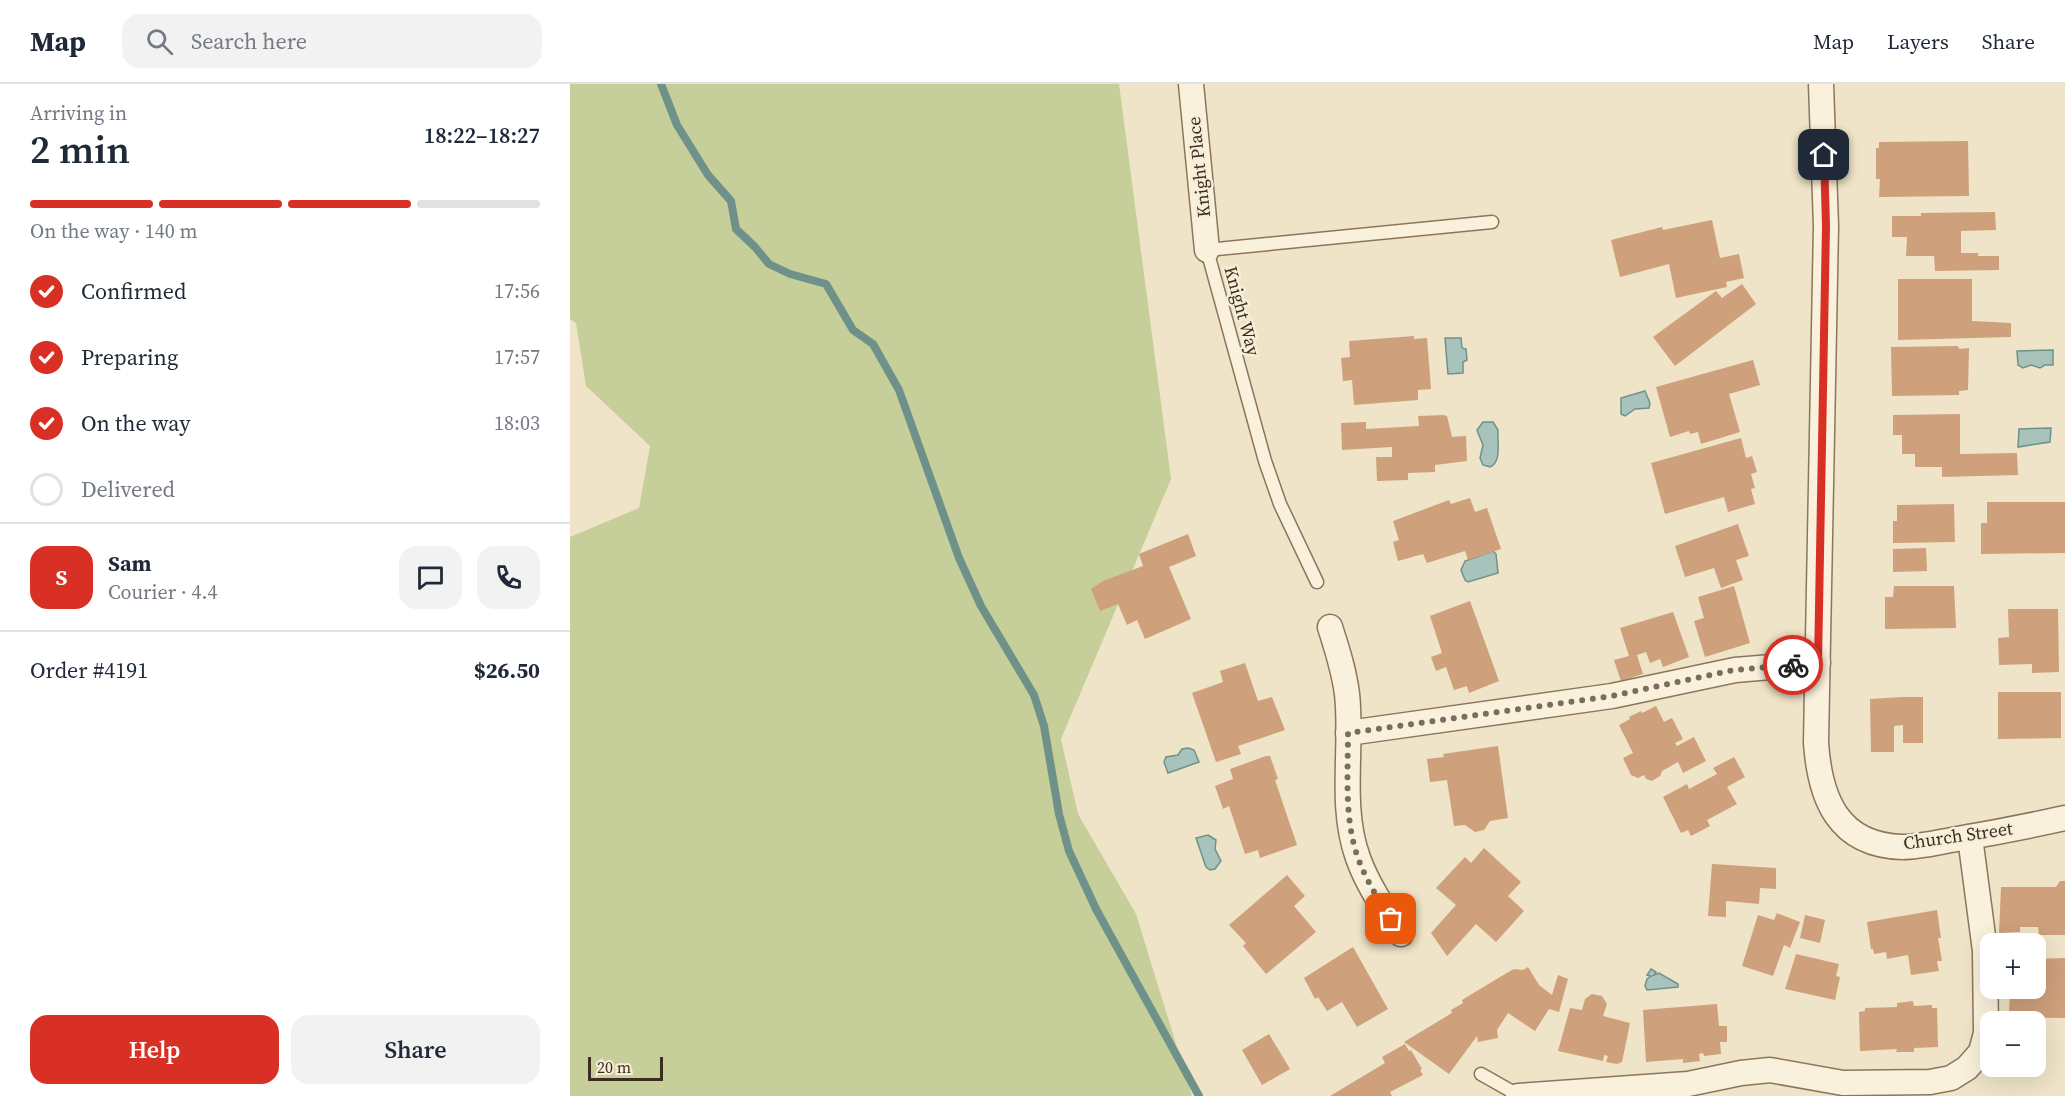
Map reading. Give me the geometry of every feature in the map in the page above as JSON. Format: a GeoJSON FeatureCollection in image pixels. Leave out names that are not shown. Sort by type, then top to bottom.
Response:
{"type":"FeatureCollection","features":[{"type":"Feature","properties":{"kind":"street","name":"Knight Place"},"geometry":{"type":"LineString","coordinates":[[1191,84],[1207,250]]}},
{"type":"Feature","properties":{"kind":"street","name":"Church Street"},"geometry":{"type":"LineString","coordinates":[[1821,84],[1826,226],[1818,769],[1824,797],[1837,818],[1855,834],[1878,844],[1903,847],[1970,837],[2065,818]]}},
{"type":"Feature","properties":{"kind":"street"},"geometry":{"type":"LineString","coordinates":[[1330,627],[1344,675],[1350,819],[1358,857],[1372,889],[1401,934]]}},
{"type":"Feature","properties":{"kind":"street"},"geometry":{"type":"LineString","coordinates":[[1348,733],[1612,696],[1734,670],[1818,663]]}},
{"type":"Feature","properties":{"kind":"street"},"geometry":{"type":"LineString","coordinates":[[1518,1095],[1688,1084],[1741,1073],[1770,1070],[1843,1083],[1930,1082],[1951,1078],[1967,1068],[1981,1052],[1986,1033],[1985,951],[1970,837]]}},
{"type":"Feature","properties":{"kind":"lane","name":"Knight Way"},"geometry":{"type":"LineString","coordinates":[[1317,582],[1280,504],[1265,461],[1207,250],[1492,222]]}},
{"type":"Feature","properties":{"kind":"lane"},"geometry":{"type":"LineString","coordinates":[[1481,1074],[1518,1095]]}},
{"type":"Feature","properties":{"kind":"green space"},"geometry":{"type":"Polygon","coordinates":[[[570,84],[1119,84],[1171,479],[1061,739],[1078,814],[1136,914],[1192,1096],[570,1096],[570,537],[639,508],[650,446],[586,386],[576,323],[570,319],[570,84]]]}},
{"type":"Feature","properties":{"kind":"water"},"geometry":{"type":"Polygon","coordinates":[[[1445,338],[1461,338],[1462,348],[1466,349],[1467,360],[1463,362],[1463,373],[1448,374],[1445,338]]]}},
{"type":"Feature","properties":{"kind":"water"},"geometry":{"type":"Polygon","coordinates":[[[2053,350],[2053,365],[2040,368],[2031,365],[2023,368],[2018,365],[2017,351],[2053,350]]]}},
{"type":"Feature","properties":{"kind":"water"},"geometry":{"type":"Polygon","coordinates":[[[1645,391],[1650,403],[1649,408],[1635,409],[1625,416],[1621,414],[1621,398],[1645,391]]]}},
{"type":"Feature","properties":{"kind":"water"},"geometry":{"type":"Polygon","coordinates":[[[1483,422],[1493,422],[1498,430],[1498,456],[1490,467],[1483,465],[1480,458],[1483,445],[1477,430],[1483,422]]]}},
{"type":"Feature","properties":{"kind":"water"},"geometry":{"type":"Polygon","coordinates":[[[2051,428],[2050,442],[2018,447],[2019,429],[2051,428]]]}},
{"type":"Feature","properties":{"kind":"water"},"geometry":{"type":"Polygon","coordinates":[[[1493,551],[1496,554],[1498,573],[1468,582],[1465,580],[1461,570],[1465,561],[1493,551]]]}},
{"type":"Feature","properties":{"kind":"water"},"geometry":{"type":"Polygon","coordinates":[[[1182,749],[1194,750],[1199,762],[1168,773],[1164,762],[1166,757],[1178,755],[1182,749]]]}},
{"type":"Feature","properties":{"kind":"water"},"geometry":{"type":"Polygon","coordinates":[[[1208,835],[1216,840],[1215,849],[1221,861],[1215,869],[1210,870],[1206,867],[1196,838],[1208,835]]]}},
{"type":"Feature","properties":{"kind":"water"},"geometry":{"type":"Polygon","coordinates":[[[1651,969],[1656,972],[1654,975],[1659,973],[1678,984],[1678,987],[1647,990],[1645,986],[1647,979],[1651,976],[1647,975],[1651,969]]]}},
{"type":"Feature","properties":{"kind":"building"},"geometry":{"type":"Polygon","coordinates":[[[1968,141],[1969,196],[1879,197],[1880,179],[1876,179],[1876,148],[1879,148],[1879,142],[1968,141]]]}},
{"type":"Feature","properties":{"kind":"building"},"geometry":{"type":"Polygon","coordinates":[[[1995,212],[1996,230],[1961,231],[1961,253],[1999,256],[1999,270],[1935,271],[1934,256],[1906,256],[1907,237],[1892,237],[1892,216],[1921,216],[1921,213],[1995,212]]]}},
{"type":"Feature","properties":{"kind":"building"},"geometry":{"type":"Polygon","coordinates":[[[1712,220],[1720,258],[1739,254],[1744,278],[1726,282],[1727,287],[1676,298],[1669,264],[1620,277],[1611,240],[1662,227],[1663,230],[1712,220]]]}},
{"type":"Feature","properties":{"kind":"building"},"geometry":{"type":"Polygon","coordinates":[[[1898,279],[1972,279],[1972,321],[2011,323],[2011,337],[1898,340],[1898,279]]]}},
{"type":"Feature","properties":{"kind":"building"},"geometry":{"type":"Polygon","coordinates":[[[1742,284],[1756,304],[1675,366],[1653,337],[1716,291],[1722,298],[1742,284]]]}},
{"type":"Feature","properties":{"kind":"building"},"geometry":{"type":"Polygon","coordinates":[[[1414,336],[1414,339],[1427,338],[1431,389],[1418,390],[1418,400],[1354,405],[1352,380],[1343,381],[1341,358],[1350,357],[1349,341],[1414,336]]]}},
{"type":"Feature","properties":{"kind":"building"},"geometry":{"type":"Polygon","coordinates":[[[1958,346],[1959,349],[1969,348],[1968,390],[1959,391],[1959,395],[1892,396],[1891,347],[1958,346]]]}},
{"type":"Feature","properties":{"kind":"building"},"geometry":{"type":"Polygon","coordinates":[[[1753,360],[1760,385],[1729,394],[1740,432],[1701,444],[1698,432],[1690,434],[1689,431],[1670,437],[1656,387],[1753,360]]]}},
{"type":"Feature","properties":{"kind":"building"},"geometry":{"type":"Polygon","coordinates":[[[1960,414],[1960,454],[2017,453],[2018,475],[1942,477],[1942,467],[1915,467],[1915,454],[1902,454],[1902,435],[1893,435],[1893,415],[1960,414]]]}},
{"type":"Feature","properties":{"kind":"building"},"geometry":{"type":"Polygon","coordinates":[[[1418,416],[1447,416],[1452,437],[1466,436],[1467,461],[1435,465],[1435,472],[1408,473],[1408,480],[1377,481],[1376,457],[1392,457],[1392,447],[1342,450],[1341,423],[1366,422],[1366,429],[1419,426],[1418,416]]]}},
{"type":"Feature","properties":{"kind":"building"},"geometry":{"type":"Polygon","coordinates":[[[1741,438],[1746,458],[1752,456],[1757,472],[1751,474],[1755,488],[1751,489],[1755,504],[1728,512],[1724,497],[1665,514],[1651,463],[1741,438]]]}},
{"type":"Feature","properties":{"kind":"building"},"geometry":{"type":"Polygon","coordinates":[[[1470,498],[1475,512],[1487,508],[1501,549],[1468,560],[1465,551],[1427,563],[1423,554],[1398,561],[1393,542],[1399,540],[1393,521],[1449,500],[1451,504],[1470,498]]]}},
{"type":"Feature","properties":{"kind":"building"},"geometry":{"type":"Polygon","coordinates":[[[1987,502],[2065,502],[2065,553],[1981,554],[1981,523],[1987,523],[1987,502]]]}},
{"type":"Feature","properties":{"kind":"building"},"geometry":{"type":"Polygon","coordinates":[[[1954,504],[1955,542],[1893,543],[1893,521],[1897,521],[1897,505],[1954,504]]]}},
{"type":"Feature","properties":{"kind":"building"},"geometry":{"type":"Polygon","coordinates":[[[1738,524],[1749,556],[1736,560],[1743,580],[1721,588],[1714,568],[1685,577],[1675,546],[1738,524]]]}},
{"type":"Feature","properties":{"kind":"building"},"geometry":{"type":"Polygon","coordinates":[[[1188,534],[1196,556],[1169,567],[1191,619],[1145,639],[1137,620],[1127,625],[1118,604],[1100,611],[1091,589],[1103,581],[1143,566],[1139,554],[1188,534]]]}},
{"type":"Feature","properties":{"kind":"building"},"geometry":{"type":"Polygon","coordinates":[[[1926,548],[1927,571],[1893,572],[1893,549],[1926,548]]]}},
{"type":"Feature","properties":{"kind":"building"},"geometry":{"type":"Polygon","coordinates":[[[1734,586],[1750,643],[1705,657],[1694,621],[1704,618],[1698,597],[1734,586]]]}},
{"type":"Feature","properties":{"kind":"building"},"geometry":{"type":"Polygon","coordinates":[[[1894,586],[1954,586],[1956,628],[1885,629],[1885,597],[1893,597],[1894,586]]]}},
{"type":"Feature","properties":{"kind":"building"},"geometry":{"type":"Polygon","coordinates":[[[1470,601],[1499,681],[1469,693],[1467,686],[1454,690],[1446,667],[1436,671],[1431,657],[1442,653],[1430,616],[1470,601]]]}},
{"type":"Feature","properties":{"kind":"building"},"geometry":{"type":"Polygon","coordinates":[[[2008,609],[2058,609],[2059,672],[2032,673],[2032,664],[1999,665],[1998,638],[2009,637],[2008,609]]]}},
{"type":"Feature","properties":{"kind":"building"},"geometry":{"type":"Polygon","coordinates":[[[1673,612],[1689,657],[1663,667],[1660,659],[1650,663],[1646,652],[1637,655],[1643,674],[1621,681],[1614,660],[1629,656],[1620,628],[1673,612]]]}},
{"type":"Feature","properties":{"kind":"building"},"geometry":{"type":"Polygon","coordinates":[[[1245,663],[1258,701],[1272,697],[1285,730],[1238,746],[1241,754],[1216,762],[1192,693],[1223,682],[1220,671],[1245,663]]]}},
{"type":"Feature","properties":{"kind":"building"},"geometry":{"type":"Polygon","coordinates":[[[1998,692],[2061,692],[2061,738],[1998,739],[1998,692]]]}},
{"type":"Feature","properties":{"kind":"building"},"geometry":{"type":"Polygon","coordinates":[[[1923,697],[1923,743],[1903,743],[1903,725],[1894,726],[1894,752],[1871,752],[1870,699],[1923,697]]]}},
{"type":"Feature","properties":{"kind":"building"},"geometry":{"type":"Polygon","coordinates":[[[1656,706],[1664,722],[1672,718],[1683,739],[1675,743],[1677,746],[1694,737],[1706,761],[1683,773],[1678,762],[1662,771],[1660,776],[1652,781],[1646,779],[1644,775],[1638,778],[1631,775],[1623,758],[1633,753],[1619,725],[1630,719],[1629,717],[1656,706]]]}},
{"type":"Feature","properties":{"kind":"building"},"geometry":{"type":"Polygon","coordinates":[[[1498,746],[1508,818],[1490,821],[1484,830],[1475,832],[1465,825],[1454,826],[1447,780],[1430,782],[1427,759],[1444,757],[1443,754],[1498,746]]]}},
{"type":"Feature","properties":{"kind":"building"},"geometry":{"type":"Polygon","coordinates":[[[1270,756],[1278,779],[1275,780],[1297,845],[1260,858],[1258,850],[1245,854],[1229,806],[1223,809],[1215,786],[1233,779],[1230,769],[1270,756]]]}},
{"type":"Feature","properties":{"kind":"building"},"geometry":{"type":"Polygon","coordinates":[[[1734,757],[1745,777],[1727,787],[1737,804],[1707,820],[1710,826],[1691,836],[1688,830],[1681,833],[1663,797],[1687,784],[1689,789],[1717,774],[1713,768],[1734,757]]]}},
{"type":"Feature","properties":{"kind":"building"},"geometry":{"type":"Polygon","coordinates":[[[1484,848],[1521,882],[1508,896],[1524,911],[1496,942],[1476,924],[1447,956],[1431,933],[1456,905],[1436,888],[1465,857],[1471,863],[1484,848]]]}},
{"type":"Feature","properties":{"kind":"building"},"geometry":{"type":"Polygon","coordinates":[[[1712,864],[1776,868],[1776,889],[1760,888],[1759,904],[1726,901],[1726,917],[1708,916],[1712,864]]]}},
{"type":"Feature","properties":{"kind":"building"},"geometry":{"type":"Polygon","coordinates":[[[1287,875],[1305,896],[1294,906],[1316,932],[1266,974],[1243,946],[1246,943],[1229,925],[1287,875]]]}},
{"type":"Feature","properties":{"kind":"building"},"geometry":{"type":"Polygon","coordinates":[[[2060,881],[2065,881],[2065,935],[2039,933],[2038,927],[2020,927],[2020,932],[1999,933],[2001,887],[2056,887],[2060,881]]]}},
{"type":"Feature","properties":{"kind":"building"},"geometry":{"type":"Polygon","coordinates":[[[1937,910],[1942,961],[1937,961],[1939,971],[1911,975],[1908,955],[1887,959],[1886,952],[1874,954],[1871,949],[1867,922],[1937,910]]]}},
{"type":"Feature","properties":{"kind":"building"},"geometry":{"type":"Polygon","coordinates":[[[1777,913],[1800,922],[1790,948],[1784,945],[1773,976],[1742,966],[1758,915],[1774,920],[1777,913]]]}},
{"type":"Feature","properties":{"kind":"building"},"geometry":{"type":"Polygon","coordinates":[[[1805,915],[1825,920],[1820,943],[1800,938],[1805,915]]]}},
{"type":"Feature","properties":{"kind":"building"},"geometry":{"type":"Polygon","coordinates":[[[1353,947],[1388,1009],[1357,1027],[1342,1002],[1327,1011],[1318,997],[1315,999],[1304,978],[1353,947]]]}},
{"type":"Feature","properties":{"kind":"building"},"geometry":{"type":"Polygon","coordinates":[[[1796,954],[1839,964],[1836,976],[1840,977],[1835,1000],[1785,989],[1796,954]]]}},
{"type":"Feature","properties":{"kind":"building"},"geometry":{"type":"Polygon","coordinates":[[[2065,958],[2065,1018],[2046,1018],[2046,1011],[2009,1011],[2010,999],[2046,999],[2046,959],[2065,958]]]}},
{"type":"Feature","properties":{"kind":"building"},"geometry":{"type":"Polygon","coordinates":[[[1528,967],[1539,985],[1552,995],[1558,975],[1568,979],[1559,1012],[1549,1009],[1535,1031],[1508,1013],[1497,1030],[1498,1038],[1478,1042],[1477,1036],[1449,1074],[1404,1042],[1452,1013],[1451,1010],[1463,1003],[1462,1000],[1500,977],[1514,969],[1523,970],[1528,967]]]}},
{"type":"Feature","properties":{"kind":"building"},"geometry":{"type":"Polygon","coordinates":[[[1592,994],[1602,996],[1607,1004],[1603,1016],[1630,1023],[1622,1062],[1617,1064],[1606,1062],[1608,1056],[1604,1055],[1603,1061],[1558,1051],[1570,1008],[1582,1010],[1585,999],[1592,994]]]}},
{"type":"Feature","properties":{"kind":"building"},"geometry":{"type":"Polygon","coordinates":[[[1913,1001],[1914,1006],[1932,1005],[1932,1008],[1937,1008],[1938,1047],[1914,1048],[1914,1052],[1896,1052],[1897,1049],[1860,1051],[1859,1012],[1865,1011],[1865,1008],[1897,1007],[1897,1003],[1913,1001]]]}},
{"type":"Feature","properties":{"kind":"building"},"geometry":{"type":"Polygon","coordinates":[[[1717,1004],[1719,1026],[1727,1026],[1727,1042],[1720,1042],[1721,1054],[1704,1056],[1703,1053],[1699,1054],[1700,1061],[1683,1063],[1683,1059],[1646,1062],[1643,1010],[1717,1004]]]}},
{"type":"Feature","properties":{"kind":"building"},"geometry":{"type":"Polygon","coordinates":[[[1269,1034],[1290,1069],[1262,1085],[1242,1050],[1269,1034]]]}},
{"type":"Feature","properties":{"kind":"building"},"geometry":{"type":"Polygon","coordinates":[[[1405,1044],[1409,1051],[1411,1050],[1423,1075],[1390,1092],[1392,1096],[1330,1096],[1385,1063],[1382,1057],[1405,1044]]]}},
{"type":"Feature","properties":{"kind":"waterway"},"geometry":{"type":"LineString","coordinates":[[661,84],[677,125],[708,175],[731,201],[736,229],[769,264],[790,274],[826,284],[853,330],[873,344],[899,390],[959,558],[981,606],[1034,695],[1044,726],[1059,814],[1069,851],[1096,909],[1199,1096]]}},
{"type":"Feature","properties":{"kind":"way so far"},"geometry":{"type":"LineString","coordinates":[[1391,919],[1372,889],[1358,857],[1350,819],[1348,733],[1612,696],[1734,670],[1793,665]]}},
{"type":"Feature","properties":{"kind":"route"},"geometry":{"type":"LineString","coordinates":[[1793,665],[1818,663],[1826,226],[1824,155]]}}]}
